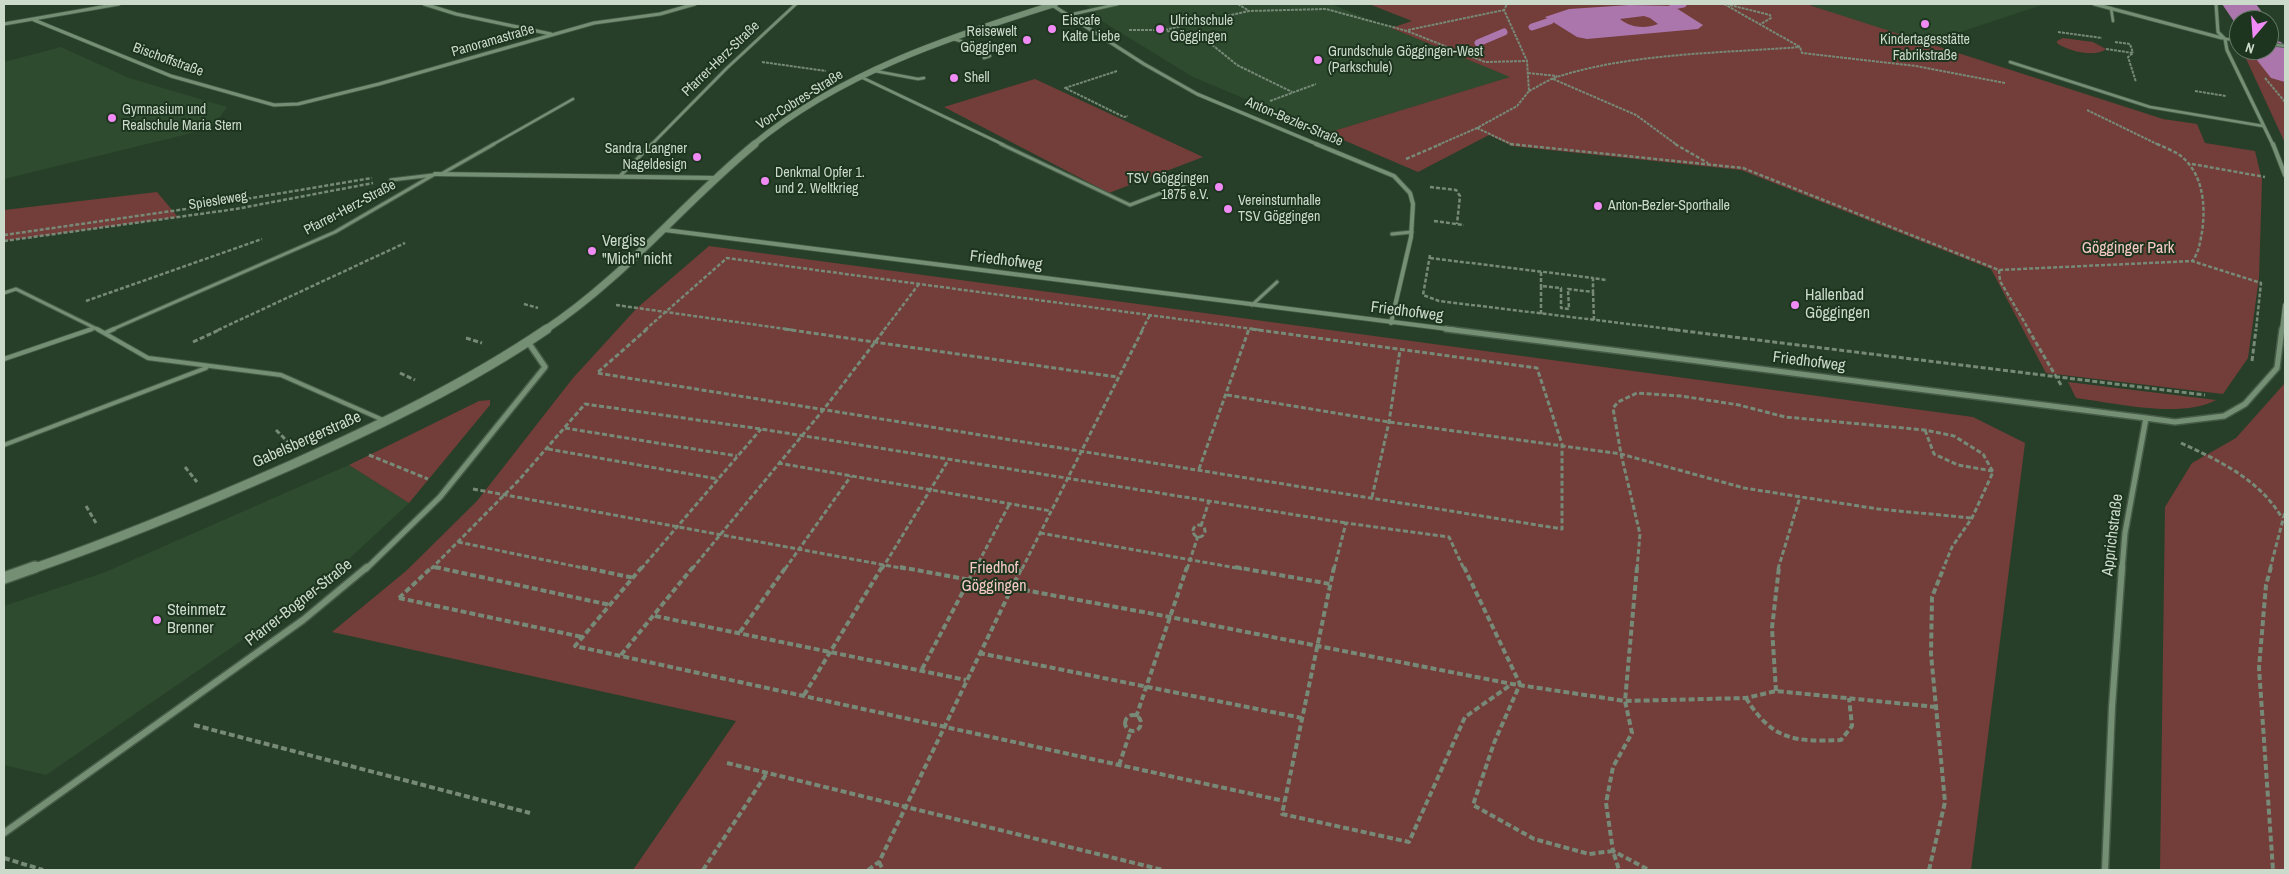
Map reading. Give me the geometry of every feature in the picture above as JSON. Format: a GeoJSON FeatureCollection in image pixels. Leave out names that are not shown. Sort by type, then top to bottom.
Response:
{"type":"FeatureCollection","features":[{"type":"Feature","properties":{"kind":"street"},"geometry":{"type":"LineString","coordinates":[[4,24],[119,4]]}},
{"type":"Feature","properties":{"kind":"street"},"geometry":{"type":"LineString","coordinates":[[424,4],[456,14],[551,34]]}},
{"type":"Feature","properties":{"kind":"street","name":"Panoramastraße"},"geometry":{"type":"LineString","coordinates":[[298,104],[379,84],[594,23],[680,10],[695,4]]}},
{"type":"Feature","properties":{"kind":"street","name":"Anton-Bezler-Straße"},"geometry":{"type":"LineString","coordinates":[[1054,4],[1144,64],[1197,94],[1394,176],[1410,192],[1415,208],[1412,232],[1391,323]]}},
{"type":"Feature","properties":{"kind":"street","name":"Von-Cobres-Straße"},"geometry":{"type":"LineString","coordinates":[[602,289],[666,230],[715,178],[743,153],[817,101],[875,71],[953,39],[1054,4]]}},
{"type":"Feature","properties":{"kind":"street"},"geometry":{"type":"LineString","coordinates":[[2094,4],[2225,39]]}},
{"type":"Feature","properties":{"kind":"street"},"geometry":{"type":"LineString","coordinates":[[2216,4],[2219,24],[2218,32],[2225,39],[2226,50],[2278,156],[2285,175]]}},
{"type":"Feature","properties":{"kind":"street","name":"Bischoffstraße"},"geometry":{"type":"LineString","coordinates":[[34,20],[171,76],[274,105],[298,104]]}},
{"type":"Feature","properties":{"kind":"street","name":"Pfarrer-Herz-Straße"},"geometry":{"type":"LineString","coordinates":[[435,174],[443,172],[715,178]]}},
{"type":"Feature","properties":{"kind":"street","name":"Friedhofweg"},"geometry":{"type":"LineString","coordinates":[[666,230],[1252,306],[2146,418]]}},
{"type":"Feature","properties":{"kind":"street","name":"Gabelsbergerstraße"},"geometry":{"type":"LineString","coordinates":[[4,578],[210,499],[386,421],[442,392],[528,342],[602,289]]}},
{"type":"Feature","properties":{"kind":"street"},"geometry":{"type":"LineString","coordinates":[[2146,418],[2175,422],[2224,416],[2245,404],[2277,368],[2285,305]]}},
{"type":"Feature","properties":{"kind":"street","name":"Pfarrer-Bogner-Straße"},"geometry":{"type":"LineString","coordinates":[[4,833],[303,620],[395,543],[440,497],[545,366],[528,342]]}},
{"type":"Feature","properties":{"kind":"street","name":"Apprichstraße"},"geometry":{"type":"LineString","coordinates":[[2105,870],[2112,707],[2125,533],[2146,418]]}},
{"type":"Feature","properties":{"kind":"lane","name":"Pfarrer-Herz-Straße"},"geometry":{"type":"LineString","coordinates":[[621,175],[737,59],[796,4]]}},
{"type":"Feature","properties":{"kind":"lane"},"geometry":{"type":"LineString","coordinates":[[1069,15],[1118,4]]}},
{"type":"Feature","properties":{"kind":"lane"},"geometry":{"type":"LineString","coordinates":[[2111,8],[2113,21]]}},
{"type":"Feature","properties":{"kind":"lane"},"geometry":{"type":"LineString","coordinates":[[953,39],[968,44],[990,56],[984,58]]}},
{"type":"Feature","properties":{"kind":"lane"},"geometry":{"type":"LineString","coordinates":[[2225,39],[2229,39]]}},
{"type":"Feature","properties":{"kind":"lane"},"geometry":{"type":"LineString","coordinates":[[2010,62],[2142,104],[2263,126]]}},
{"type":"Feature","properties":{"kind":"lane"},"geometry":{"type":"LineString","coordinates":[[875,71],[918,79],[924,78]]}},
{"type":"Feature","properties":{"kind":"lane"},"geometry":{"type":"LineString","coordinates":[[862,77],[1130,205],[1187,184]]}},
{"type":"Feature","properties":{"kind":"lane"},"geometry":{"type":"LineString","coordinates":[[443,172],[573,99]]}},
{"type":"Feature","properties":{"kind":"lane","name":"Pfarrer-Herz-Straße"},"geometry":{"type":"LineString","coordinates":[[105,333],[335,232],[435,174]]}},
{"type":"Feature","properties":{"kind":"lane"},"geometry":{"type":"LineString","coordinates":[[390,180],[435,174]]}},
{"type":"Feature","properties":{"kind":"lane"},"geometry":{"type":"LineString","coordinates":[[1392,234],[1412,232]]}},
{"type":"Feature","properties":{"kind":"lane"},"geometry":{"type":"LineString","coordinates":[[1252,306],[1277,282]]}},
{"type":"Feature","properties":{"kind":"lane"},"geometry":{"type":"LineString","coordinates":[[4,293],[16,289],[57,311],[105,333],[148,358],[281,375],[386,421]]}},
{"type":"Feature","properties":{"kind":"lane"},"geometry":{"type":"LineString","coordinates":[[4,359],[95,328]]}},
{"type":"Feature","properties":{"kind":"lane"},"geometry":{"type":"LineString","coordinates":[[4,445],[208,367]]}},
{"type":"Feature","properties":{"kind":"path"},"geometry":{"type":"LineString","coordinates":[[1238,4],[1249,12]]}},
{"type":"Feature","properties":{"kind":"path"},"geometry":{"type":"LineString","coordinates":[[1504,10],[1507,4]]}},
{"type":"Feature","properties":{"kind":"path"},"geometry":{"type":"LineString","coordinates":[[1726,4],[1800,47],[1802,53],[1916,66],[2006,84]]}},
{"type":"Feature","properties":{"kind":"path"},"geometry":{"type":"LineString","coordinates":[[1726,4],[1770,15],[1771,18],[1760,24]]}},
{"type":"Feature","properties":{"kind":"path"},"geometry":{"type":"LineString","coordinates":[[1099,34],[1118,30],[1164,30],[1249,12],[1326,9],[1407,30],[1485,62],[1527,61]]}},
{"type":"Feature","properties":{"kind":"path"},"geometry":{"type":"LineString","coordinates":[[1407,30],[1504,10]]}},
{"type":"Feature","properties":{"kind":"path"},"geometry":{"type":"LineString","coordinates":[[1504,10],[1527,61],[1529,91]]}},
{"type":"Feature","properties":{"kind":"path"},"geometry":{"type":"LineString","coordinates":[[1164,30],[1205,39],[1237,65],[1292,92]]}},
{"type":"Feature","properties":{"kind":"path"},"geometry":{"type":"LineString","coordinates":[[2058,32],[2105,38]]}},
{"type":"Feature","properties":{"kind":"path"},"geometry":{"type":"LineString","coordinates":[[2114,42],[2130,44],[2133,53]]}},
{"type":"Feature","properties":{"kind":"path"},"geometry":{"type":"LineString","coordinates":[[1405,160],[1477,128],[1517,106],[1529,91],[1558,76],[1605,66],[1669,57],[1800,47]]}},
{"type":"Feature","properties":{"kind":"path"},"geometry":{"type":"LineString","coordinates":[[2106,49],[2133,53]]}},
{"type":"Feature","properties":{"kind":"path"},"geometry":{"type":"LineString","coordinates":[[2133,53],[2128,58],[2142,104]]}},
{"type":"Feature","properties":{"kind":"path"},"geometry":{"type":"LineString","coordinates":[[737,59],[831,72]]}},
{"type":"Feature","properties":{"kind":"path"},"geometry":{"type":"LineString","coordinates":[[1128,116],[1124,117],[1065,88],[1144,64]]}},
{"type":"Feature","properties":{"kind":"path"},"geometry":{"type":"LineString","coordinates":[[1528,72],[1558,76]]}},
{"type":"Feature","properties":{"kind":"path"},"geometry":{"type":"LineString","coordinates":[[2264,73],[2285,102]]}},
{"type":"Feature","properties":{"kind":"path"},"geometry":{"type":"LineString","coordinates":[[1553,79],[1636,115],[1667,138],[1711,164]]}},
{"type":"Feature","properties":{"kind":"path"},"geometry":{"type":"LineString","coordinates":[[1272,106],[1265,103],[1316,84]]}},
{"type":"Feature","properties":{"kind":"path"},"geometry":{"type":"LineString","coordinates":[[2195,91],[2251,100]]}},
{"type":"Feature","properties":{"kind":"path"},"geometry":{"type":"LineString","coordinates":[[1090,101],[1096,99]]}},
{"type":"Feature","properties":{"kind":"path"},"geometry":{"type":"LineString","coordinates":[[2083,108],[2180,155],[2191,164],[2200,182],[2205,216],[2198,255],[2192,261]]}},
{"type":"Feature","properties":{"kind":"path"},"geometry":{"type":"LineString","coordinates":[[1477,128],[1513,145],[1743,168],[1999,270],[2192,261],[2262,283],[2253,360],[2248,367]]}},
{"type":"Feature","properties":{"kind":"path"},"geometry":{"type":"LineString","coordinates":[[2191,164],[2267,178]]}},
{"type":"Feature","properties":{"kind":"path"},"geometry":{"type":"LineString","coordinates":[[4,235],[186,209],[343,182],[374,178],[390,180]]}},
{"type":"Feature","properties":{"kind":"path","name":"Spiesleweg"},"geometry":{"type":"LineString","coordinates":[[4,242],[265,204],[390,180]]}},
{"type":"Feature","properties":{"kind":"path"},"geometry":{"type":"LineString","coordinates":[[1430,193],[1428,186],[1456,190],[1460,196],[1457,224]]}},
{"type":"Feature","properties":{"kind":"path"},"geometry":{"type":"LineString","coordinates":[[1433,230],[1435,214]]}},
{"type":"Feature","properties":{"kind":"path"},"geometry":{"type":"LineString","coordinates":[[1434,221],[1464,225]]}},
{"type":"Feature","properties":{"kind":"path"},"geometry":{"type":"LineString","coordinates":[[57,311],[264,238]]}},
{"type":"Feature","properties":{"kind":"path"},"geometry":{"type":"LineString","coordinates":[[192,343],[405,243]]}},
{"type":"Feature","properties":{"kind":"path"},"geometry":{"type":"LineString","coordinates":[[1431,249],[1423,295],[1439,301],[2206,395]]}},
{"type":"Feature","properties":{"kind":"path"},"geometry":{"type":"LineString","coordinates":[[727,258],[597,373],[1562,529],[1562,444],[1537,368],[1150,315]]}},
{"type":"Feature","properties":{"kind":"path"},"geometry":{"type":"LineString","coordinates":[[1430,258],[1606,280]]}},
{"type":"Feature","properties":{"kind":"path"},"geometry":{"type":"LineString","coordinates":[[1999,270],[2000,281],[2058,378],[2073,408]]}},
{"type":"Feature","properties":{"kind":"path"},"geometry":{"type":"LineString","coordinates":[[1541,272],[1541,314]]}},
{"type":"Feature","properties":{"kind":"path"},"geometry":{"type":"LineString","coordinates":[[1593,278],[1594,320]]}},
{"type":"Feature","properties":{"kind":"path"},"geometry":{"type":"LineString","coordinates":[[620,656],[655,616],[824,409],[919,284]]}},
{"type":"Feature","properties":{"kind":"path"},"geometry":{"type":"LineString","coordinates":[[1541,286],[1561,288],[1561,308],[1569,309],[1568,289],[1593,292]]}},
{"type":"Feature","properties":{"kind":"path"},"geometry":{"type":"LineString","coordinates":[[868,870],[879,862],[906,808],[942,727],[1080,450],[1150,315],[1158,294]]}},
{"type":"Feature","properties":{"kind":"path"},"geometry":{"type":"LineString","coordinates":[[614,305],[1117,377]]}},
{"type":"Feature","properties":{"kind":"path"},"geometry":{"type":"LineString","coordinates":[[1198,469],[1227,395],[1249,329]]}},
{"type":"Feature","properties":{"kind":"path"},"geometry":{"type":"LineString","coordinates":[[466,338],[488,345]]}},
{"type":"Feature","properties":{"kind":"path"},"geometry":{"type":"LineString","coordinates":[[1372,497],[1389,422],[1400,350]]}},
{"type":"Feature","properties":{"kind":"path"},"geometry":{"type":"LineString","coordinates":[[400,373],[421,383]]}},
{"type":"Feature","properties":{"kind":"path"},"geometry":{"type":"LineString","coordinates":[[1618,870],[1613,851],[1606,803],[1613,767],[1632,734],[1625,701],[1640,534],[1621,454],[1613,408],[1618,402],[1637,393],[1681,396],[1738,405],[1785,417],[1926,430],[1954,436],[1983,454],[1994,472]]}},
{"type":"Feature","properties":{"kind":"path"},"geometry":{"type":"LineString","coordinates":[[1227,395],[1389,422],[1562,444],[1621,454],[1744,488],[1878,509],[1972,518]]}},
{"type":"Feature","properties":{"kind":"path"},"geometry":{"type":"LineString","coordinates":[[582,637],[399,598],[433,568],[506,494],[548,449],[585,404],[761,428],[1346,523],[1449,537],[1520,684],[1494,743],[1472,805],[1534,839],[1590,854],[1613,851],[1649,870]]}},
{"type":"Feature","properties":{"kind":"path"},"geometry":{"type":"LineString","coordinates":[[2145,425],[2194,449],[2251,482],[2277,505],[2282,518]]}},
{"type":"Feature","properties":{"kind":"path"},"geometry":{"type":"LineString","coordinates":[[565,428],[738,456]]}},
{"type":"Feature","properties":{"kind":"path"},"geometry":{"type":"LineString","coordinates":[[761,428],[680,526],[575,646],[1284,801]]}},
{"type":"Feature","properties":{"kind":"path"},"geometry":{"type":"LineString","coordinates":[[276,430],[292,446]]}},
{"type":"Feature","properties":{"kind":"path"},"geometry":{"type":"LineString","coordinates":[[1926,430],[1934,454],[1958,465],[1994,472]]}},
{"type":"Feature","properties":{"kind":"path"},"geometry":{"type":"LineString","coordinates":[[548,449],[719,479]]}},
{"type":"Feature","properties":{"kind":"path"},"geometry":{"type":"LineString","coordinates":[[365,453],[433,481]]}},
{"type":"Feature","properties":{"kind":"path"},"geometry":{"type":"LineString","coordinates":[[804,695],[949,459]]}},
{"type":"Feature","properties":{"kind":"path"},"geometry":{"type":"LineString","coordinates":[[778,463],[1050,511]]}},
{"type":"Feature","properties":{"kind":"path"},"geometry":{"type":"LineString","coordinates":[[185,467],[199,484]]}},
{"type":"Feature","properties":{"kind":"path"},"geometry":{"type":"LineString","coordinates":[[1928,870],[1945,802],[1931,654],[1932,597],[1952,547],[1972,518],[1994,472]]}},
{"type":"Feature","properties":{"kind":"path"},"geometry":{"type":"LineString","coordinates":[[740,632],[851,476]]}},
{"type":"Feature","properties":{"kind":"path"},"geometry":{"type":"LineString","coordinates":[[466,488],[1170,617],[1512,684],[1625,701],[1746,698],[1776,691],[1936,707]]}},
{"type":"Feature","properties":{"kind":"path"},"geometry":{"type":"LineString","coordinates":[[1776,691],[1772,628],[1778,570],[1800,497]]}},
{"type":"Feature","properties":{"kind":"path"},"geometry":{"type":"LineString","coordinates":[[1201,526],[1209,501]]}},
{"type":"Feature","properties":{"kind":"path"},"geometry":{"type":"LineString","coordinates":[[922,669],[1008,505]]}},
{"type":"Feature","properties":{"kind":"path"},"geometry":{"type":"LineString","coordinates":[[86,506],[98,524]]}},
{"type":"Feature","properties":{"kind":"path"},"geometry":{"type":"LineString","coordinates":[[2273,870],[2260,668],[2266,585],[2285,512]]}},
{"type":"Feature","properties":{"kind":"path"},"geometry":{"type":"LineString","coordinates":[[1346,523],[1316,646],[1282,814],[1409,842],[1465,717],[1512,684]]}},
{"type":"Feature","properties":{"kind":"path"},"geometry":{"type":"LineString","coordinates":[[1136,717],[1198,536],[1206,532],[1205,528],[1196,526],[1192,529],[1194,534],[1198,536]]}},
{"type":"Feature","properties":{"kind":"path"},"geometry":{"type":"LineString","coordinates":[[1040,533],[1330,584]]}},
{"type":"Feature","properties":{"kind":"path"},"geometry":{"type":"LineString","coordinates":[[458,542],[635,578]]}},
{"type":"Feature","properties":{"kind":"path"},"geometry":{"type":"LineString","coordinates":[[433,568],[610,605]]}},
{"type":"Feature","properties":{"kind":"path"},"geometry":{"type":"LineString","coordinates":[[655,616],[831,650],[966,680]]}},
{"type":"Feature","properties":{"kind":"path"},"geometry":{"type":"LineString","coordinates":[[979,653],[1302,718]]}},
{"type":"Feature","properties":{"kind":"path"},"geometry":{"type":"LineString","coordinates":[[1746,698],[1754,714],[1768,729],[1800,742],[1841,740],[1852,726],[1849,698]]}},
{"type":"Feature","properties":{"kind":"path"},"geometry":{"type":"LineString","coordinates":[[1131,717],[1136,717],[1142,722],[1137,730],[1131,730],[1124,726],[1125,722],[1131,717]]}},
{"type":"Feature","properties":{"kind":"path"},"geometry":{"type":"LineString","coordinates":[[186,723],[530,813]]}},
{"type":"Feature","properties":{"kind":"path"},"geometry":{"type":"LineString","coordinates":[[1119,765],[1131,730]]}},
{"type":"Feature","properties":{"kind":"path"},"geometry":{"type":"LineString","coordinates":[[726,763],[1163,870]]}},
{"type":"Feature","properties":{"kind":"path"},"geometry":{"type":"LineString","coordinates":[[703,870],[767,774]]}},
{"type":"Feature","properties":{"kind":"path"},"geometry":{"type":"LineString","coordinates":[[4,858],[43,870]]}},
{"type":"Feature","properties":{"kind":"path"},"geometry":{"type":"LineString","coordinates":[[879,862],[883,870]]}},
{"type":"Feature","properties":{"kind":"shaded area","name":"Grundschule Göggingen-West (Parkschule)"},"geometry":{"type":"Polygon","coordinates":[[[1331,4],[1511,77],[1327,133],[1193,77],[1092,15],[1092,9],[1084,5],[1331,4]]]}},
{"type":"Feature","properties":{"kind":"shaded area","name":"Kindertagesstätte Fabrikstraße"},"geometry":{"type":"Polygon","coordinates":[[[1806,4],[2045,4],[1924,44],[1806,4]]]}},
{"type":"Feature","properties":{"kind":"shaded area"},"geometry":{"type":"Polygon","coordinates":[[[1630,5],[1673,6],[1703,25],[1698,29],[1587,39],[1577,37],[1545,17],[1569,9],[1630,5]],[[1644,16],[1620,19],[1638,27],[1658,24],[1644,16]]]}},
{"type":"Feature","properties":{"kind":"shaded area","name":"Gymnasium und Realschule Maria Stern"},"geometry":{"type":"Polygon","coordinates":[[[61,47],[129,78],[227,107],[212,128],[4,179],[4,62],[61,47]]]}},
{"type":"Feature","properties":{"kind":"shaded area"},"geometry":{"type":"Polygon","coordinates":[[[349,465],[409,503],[336,571],[273,619],[46,775],[4,765],[4,606],[103,573],[349,465]]]}},
{"type":"Feature","properties":{"kind":"green space","name":"Gögginger Park"},"geometry":{"type":"Polygon","coordinates":[[[1369,4],[1806,4],[2163,119],[2197,124],[2205,143],[2255,151],[2262,180],[2259,278],[2248,358],[2223,394],[2046,373],[1991,269],[1741,170],[1512,146],[1489,135],[1418,172],[1327,133],[1510,77],[1391,28],[1412,21],[1369,4]]]}},
{"type":"Feature","properties":{"kind":"green space"},"geometry":{"type":"Polygon","coordinates":[[[2063,38],[2093,42],[2106,49],[2095,53],[2074,51],[2057,43],[2057,41],[2063,38]]]}},
{"type":"Feature","properties":{"kind":"green space"},"geometry":{"type":"Polygon","coordinates":[[[2247,60],[2276,60],[2285,70],[2285,143],[2247,60]]]}},
{"type":"Feature","properties":{"kind":"green space"},"geometry":{"type":"Polygon","coordinates":[[[1035,79],[1203,157],[1109,193],[944,107],[1035,79]]]}},
{"type":"Feature","properties":{"kind":"green space"},"geometry":{"type":"Polygon","coordinates":[[[157,192],[178,217],[4,241],[4,210],[157,192]]]}},
{"type":"Feature","properties":{"kind":"green space","name":"Friedhof Göggingen"},"geometry":{"type":"Polygon","coordinates":[[[709,246],[1973,417],[2025,443],[1971,870],[633,870],[736,721],[332,632],[406,571],[477,501],[573,378],[637,308],[709,246]]]}},
{"type":"Feature","properties":{"kind":"green space"},"geometry":{"type":"Polygon","coordinates":[[[2068,382],[2216,400],[2202,406],[2185,408],[2167,409],[2128,406],[2076,398],[2068,382]]]}},
{"type":"Feature","properties":{"kind":"green space"},"geometry":{"type":"Polygon","coordinates":[[[2285,383],[2285,870],[2160,870],[2165,507],[2192,463],[2236,438],[2285,383]]]}},
{"type":"Feature","properties":{"kind":"green space"},"geometry":{"type":"Polygon","coordinates":[[[490,400],[490,405],[409,503],[349,465],[479,401],[490,400]]]}},
{"type":"Feature","properties":{"kind":"waterway"},"geometry":{"type":"LineString","coordinates":[[1673,6],[1683,4]]}},
{"type":"Feature","properties":{"kind":"waterway"},"geometry":{"type":"LineString","coordinates":[[2239,4],[2243,10]]}},
{"type":"Feature","properties":{"kind":"waterway"},"geometry":{"type":"LineString","coordinates":[[1532,27],[1550,21]]}},
{"type":"Feature","properties":{"kind":"waterway"},"geometry":{"type":"LineString","coordinates":[[1478,43],[1504,32]]}},
{"type":"Feature","properties":{"kind":"waterway"},"geometry":{"type":"LineString","coordinates":[[2276,60],[2285,70]]}},
{"type":"Feature","properties":{"kind":"place","name":"Kindertagesstätte Fabrikstraße"},"geometry":{"type":"Point","coordinates":[1925,24]}},
{"type":"Feature","properties":{"kind":"place","name":"Eiscafe Kalte Liebe"},"geometry":{"type":"Point","coordinates":[1052,29]}},
{"type":"Feature","properties":{"kind":"place","name":"Ulrichschule Göggingen"},"geometry":{"type":"Point","coordinates":[1160,29]}},
{"type":"Feature","properties":{"kind":"place","name":"Reisewelt Göggingen"},"geometry":{"type":"Point","coordinates":[1027,40]}},
{"type":"Feature","properties":{"kind":"place","name":"Grundschule Göggingen-West (Parkschule)"},"geometry":{"type":"Point","coordinates":[1318,60]}},
{"type":"Feature","properties":{"kind":"place","name":"Shell"},"geometry":{"type":"Point","coordinates":[954,78]}},
{"type":"Feature","properties":{"kind":"place","name":"Gymnasium und Realschule Maria Stern"},"geometry":{"type":"Point","coordinates":[112,118]}},
{"type":"Feature","properties":{"kind":"place","name":"Sandra Langner Nageldesign"},"geometry":{"type":"Point","coordinates":[697,157]}},
{"type":"Feature","properties":{"kind":"place","name":"Denkmal Opfer 1. und 2. Weltkrieg"},"geometry":{"type":"Point","coordinates":[765,181]}},
{"type":"Feature","properties":{"kind":"place","name":"TSV Göggingen 1875 e.V."},"geometry":{"type":"Point","coordinates":[1219,187]}},
{"type":"Feature","properties":{"kind":"place","name":"Anton-Bezler-Sporthalle"},"geometry":{"type":"Point","coordinates":[1598,206]}},
{"type":"Feature","properties":{"kind":"place","name":"Vereinsturnhalle TSV Göggingen"},"geometry":{"type":"Point","coordinates":[1228,209]}},
{"type":"Feature","properties":{"kind":"place","name":"Vergiss \"Mich\" nicht"},"geometry":{"type":"Point","coordinates":[592,251]}},
{"type":"Feature","properties":{"kind":"place","name":"Hallenbad Göggingen"},"geometry":{"type":"Point","coordinates":[1795,305]}},
{"type":"Feature","properties":{"kind":"place","name":"Steinmetz Brenner"},"geometry":{"type":"Point","coordinates":[157,620]}}]}
